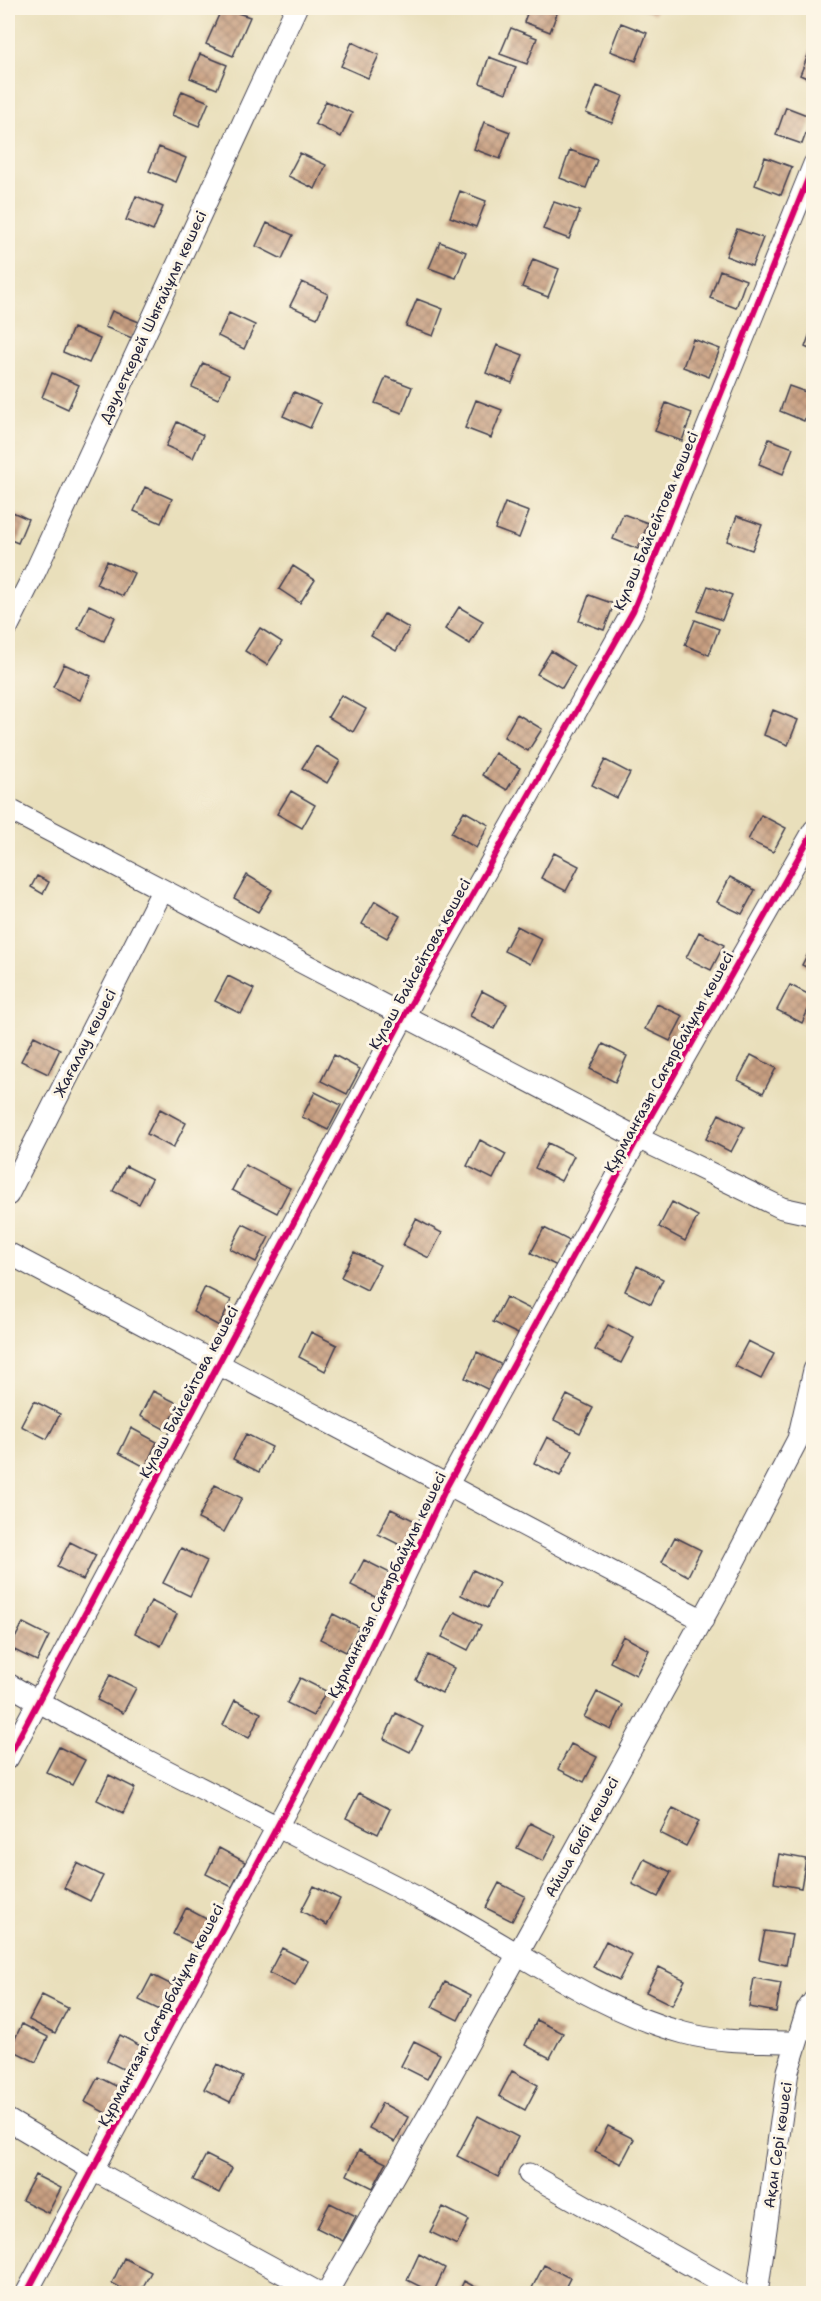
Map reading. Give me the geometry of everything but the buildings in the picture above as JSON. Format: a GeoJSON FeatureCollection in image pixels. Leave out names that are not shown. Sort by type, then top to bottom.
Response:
{"type":"FeatureCollection","features":[{"type":"Feature","properties":{"kind":"street","name":"Дәулеткерей Шығайұлы көшесі"},"geometry":{"type":"LineString","coordinates":[[8,626],[296,8]]}},
{"type":"Feature","properties":{"kind":"street","name":"Күләш Байсейтова көшесі"},"geometry":{"type":"LineString","coordinates":[[8,1758],[404,1016],[633,611],[813,164]]}},
{"type":"Feature","properties":{"kind":"street"},"geometry":{"type":"LineString","coordinates":[[8,809],[638,1138],[783,1208],[813,1215]]}},
{"type":"Feature","properties":{"kind":"street","name":"Құрманғазы Сағырбайұлы көшесі"},"geometry":{"type":"LineString","coordinates":[[26,2294],[91,2169],[350,1691],[447,1486],[638,1138],[813,830]]}},
{"type":"Feature","properties":{"kind":"street","name":"Жағалау көшесі"},"geometry":{"type":"LineString","coordinates":[[8,1195],[162,891]]}},
{"type":"Feature","properties":{"kind":"street"},"geometry":{"type":"LineString","coordinates":[[8,1252],[217,1365],[703,1620]]}},
{"type":"Feature","properties":{"kind":"street","name":"Айша бибі көшесі"},"geometry":{"type":"LineString","coordinates":[[326,2294],[703,1620],[798,1439],[813,1370]]}},
{"type":"Feature","properties":{"kind":"street"},"geometry":{"type":"LineString","coordinates":[[8,1684],[276,1828],[431,1905],[518,1953],[593,1999],[685,2033],[739,2041],[796,2042]]}},
{"type":"Feature","properties":{"kind":"street","name":"Ақан Сері көшесі"},"geometry":{"type":"LineString","coordinates":[[757,2294],[788,2071],[796,2042],[813,2000]]}},
{"type":"Feature","properties":{"kind":"street"},"geometry":{"type":"LineString","coordinates":[[8,2120],[91,2169],[321,2294]]}},
{"type":"Feature","properties":{"kind":"street"},"geometry":{"type":"LineString","coordinates":[[529,2174],[741,2294]]}},
{"type":"Feature","properties":{"kind":"cycle path"},"geometry":{"type":"LineString","coordinates":[[8,1758],[404,1016],[633,611],[814,164]]}},
{"type":"Feature","properties":{"kind":"cycle path"},"geometry":{"type":"LineString","coordinates":[[26,2294],[350,1691],[447,1486],[638,1138],[814,830]]}}]}
